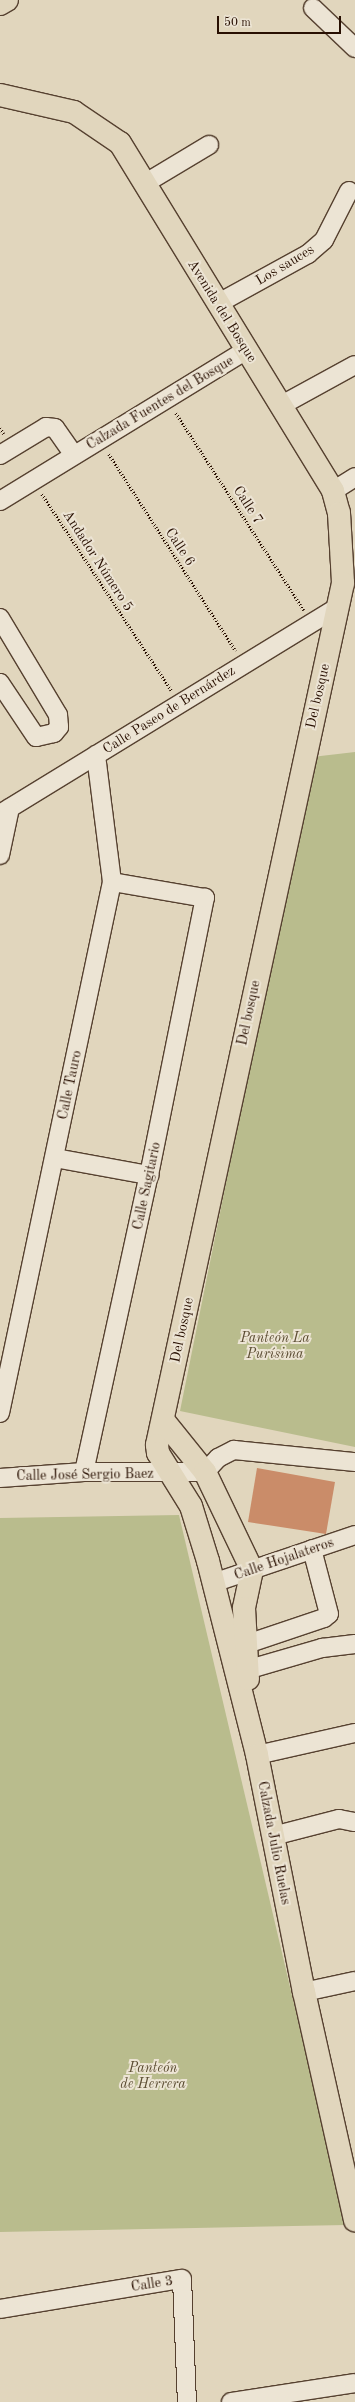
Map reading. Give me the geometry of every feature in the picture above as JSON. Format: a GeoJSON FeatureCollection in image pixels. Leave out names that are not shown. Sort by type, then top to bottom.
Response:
{"type":"FeatureCollection","features":[{"type":"Feature","properties":{"kind":"main road"},"geometry":{"type":"LineString","coordinates":[[0,4],[7,0]]}},
{"type":"Feature","properties":{"kind":"main road","name":"Avenida del Bosque"},"geometry":{"type":"LineString","coordinates":[[0,95],[74,112],[120,143],[217,304],[333,491],[338,513],[343,583],[338,607]]}},
{"type":"Feature","properties":{"kind":"main road","name":"Del bosque"},"geometry":{"type":"LineString","coordinates":[[170,1474],[157,1445],[338,607]]}},
{"type":"Feature","properties":{"kind":"main road"},"geometry":{"type":"LineString","coordinates":[[163,1420],[205,1472],[252,1570]]}},
{"type":"Feature","properties":{"kind":"main road","name":"Calzada Julio Ruelas"},"geometry":{"type":"LineString","coordinates":[[170,1474],[191,1506],[213,1583],[237,1647],[241,1671],[261,1753],[278,1835],[355,2220]]}},
{"type":"Feature","properties":{"kind":"main road","name":"Calzada Julio Ruelas"},"geometry":{"type":"LineString","coordinates":[[237,1647],[252,1570]]}},
{"type":"Feature","properties":{"kind":"main road","name":"Calzada Julio Ruelas"},"geometry":{"type":"LineString","coordinates":[[309,1991],[355,2166]]}},
{"type":"Feature","properties":{"kind":"street"},"geometry":{"type":"LineString","coordinates":[[313,8],[355,48]]}},
{"type":"Feature","properties":{"kind":"street"},"geometry":{"type":"LineString","coordinates":[[144,184],[209,145]]}},
{"type":"Feature","properties":{"kind":"street","name":"Los sauces"},"geometry":{"type":"LineString","coordinates":[[217,304],[308,254],[324,240],[349,191]]}},
{"type":"Feature","properties":{"kind":"street","name":"Calzada Fuentes del Bosque"},"geometry":{"type":"LineString","coordinates":[[0,501],[246,350]]}},
{"type":"Feature","properties":{"kind":"street"},"geometry":{"type":"LineString","coordinates":[[280,406],[355,365]]}},
{"type":"Feature","properties":{"kind":"street","name":"Calzada Fuentes del Bosque"},"geometry":{"type":"LineString","coordinates":[[6,451],[46,426],[55,428],[74,455]]}},
{"type":"Feature","properties":{"kind":"street"},"geometry":{"type":"LineString","coordinates":[[333,491],[355,477]]}},
{"type":"Feature","properties":{"kind":"street","name":"Calle Paseo de Bernárdez"},"geometry":{"type":"LineString","coordinates":[[5,811],[338,607]]}},
{"type":"Feature","properties":{"kind":"street"},"geometry":{"type":"LineString","coordinates":[[0,618],[58,715],[59,727],[54,733],[36,737],[29,730],[0,683]]}},
{"type":"Feature","properties":{"kind":"street","name":"Calle Tauro"},"geometry":{"type":"LineString","coordinates":[[0,1413],[112,882],[96,755]]}},
{"type":"Feature","properties":{"kind":"street"},"geometry":{"type":"LineString","coordinates":[[0,855],[5,811]]}},
{"type":"Feature","properties":{"kind":"street","name":"Calle Sagitario"},"geometry":{"type":"LineString","coordinates":[[84,1472],[149,1175],[205,898],[112,882]]}},
{"type":"Feature","properties":{"kind":"street"},"geometry":{"type":"LineString","coordinates":[[55,1158],[149,1175]]}},
{"type":"Feature","properties":{"kind":"street"},"geometry":{"type":"LineString","coordinates":[[170,1474],[205,1472],[218,1458],[234,1450],[355,1462]]}},
{"type":"Feature","properties":{"kind":"street","name":"Calle José Sergio Baez"},"geometry":{"type":"LineString","coordinates":[[0,1478],[84,1472],[170,1474]]}},
{"type":"Feature","properties":{"kind":"street","name":"Calle Hojalateros"},"geometry":{"type":"LineString","coordinates":[[213,1583],[355,1534]]}},
{"type":"Feature","properties":{"kind":"street"},"geometry":{"type":"LineString","coordinates":[[237,1647],[324,1618],[329,1614],[312,1549]]}},
{"type":"Feature","properties":{"kind":"street"},"geometry":{"type":"LineString","coordinates":[[241,1671],[322,1648],[355,1644]]}},
{"type":"Feature","properties":{"kind":"street"},"geometry":{"type":"LineString","coordinates":[[261,1753],[355,1733]]}},
{"type":"Feature","properties":{"kind":"street"},"geometry":{"type":"LineString","coordinates":[[278,1835],[339,1819],[355,1822]]}},
{"type":"Feature","properties":{"kind":"street"},"geometry":{"type":"LineString","coordinates":[[309,1991],[355,1981]]}},
{"type":"Feature","properties":{"kind":"street","name":"Calle 3"},"geometry":{"type":"LineString","coordinates":[[0,2308],[182,2279],[187,2402]]}},
{"type":"Feature","properties":{"kind":"street"},"geometry":{"type":"LineString","coordinates":[[231,2402],[355,2383]]}},
{"type":"Feature","properties":{"kind":"path","name":"Calle 7"},"geometry":{"type":"LineString","coordinates":[[167,399],[312,623]]}},
{"type":"Feature","properties":{"kind":"path"},"geometry":{"type":"LineString","coordinates":[[0,428],[6,451]]}},
{"type":"Feature","properties":{"kind":"path","name":"Calle 6"},"geometry":{"type":"LineString","coordinates":[[100,440],[244,664]]}},
{"type":"Feature","properties":{"kind":"path","name":"Andador Número 5"},"geometry":{"type":"LineString","coordinates":[[33,481],[180,704]]}},
{"type":"Feature","properties":{"kind":"green space","name":"Panteón La Purísima"},"geometry":{"type":"Polygon","coordinates":[[[355,752],[355,1447],[180,1411],[312,757],[355,752]]]}},
{"type":"Feature","properties":{"kind":"green space","name":"Panteón de Herrera"},"geometry":{"type":"Polygon","coordinates":[[[179,1515],[346,2225],[0,2232],[0,1518],[179,1515]]]}},
{"type":"Feature","properties":{"kind":"building"},"geometry":{"type":"Polygon","coordinates":[[[257,1468],[335,1482],[326,1534],[248,1522],[257,1468]]]}}]}
